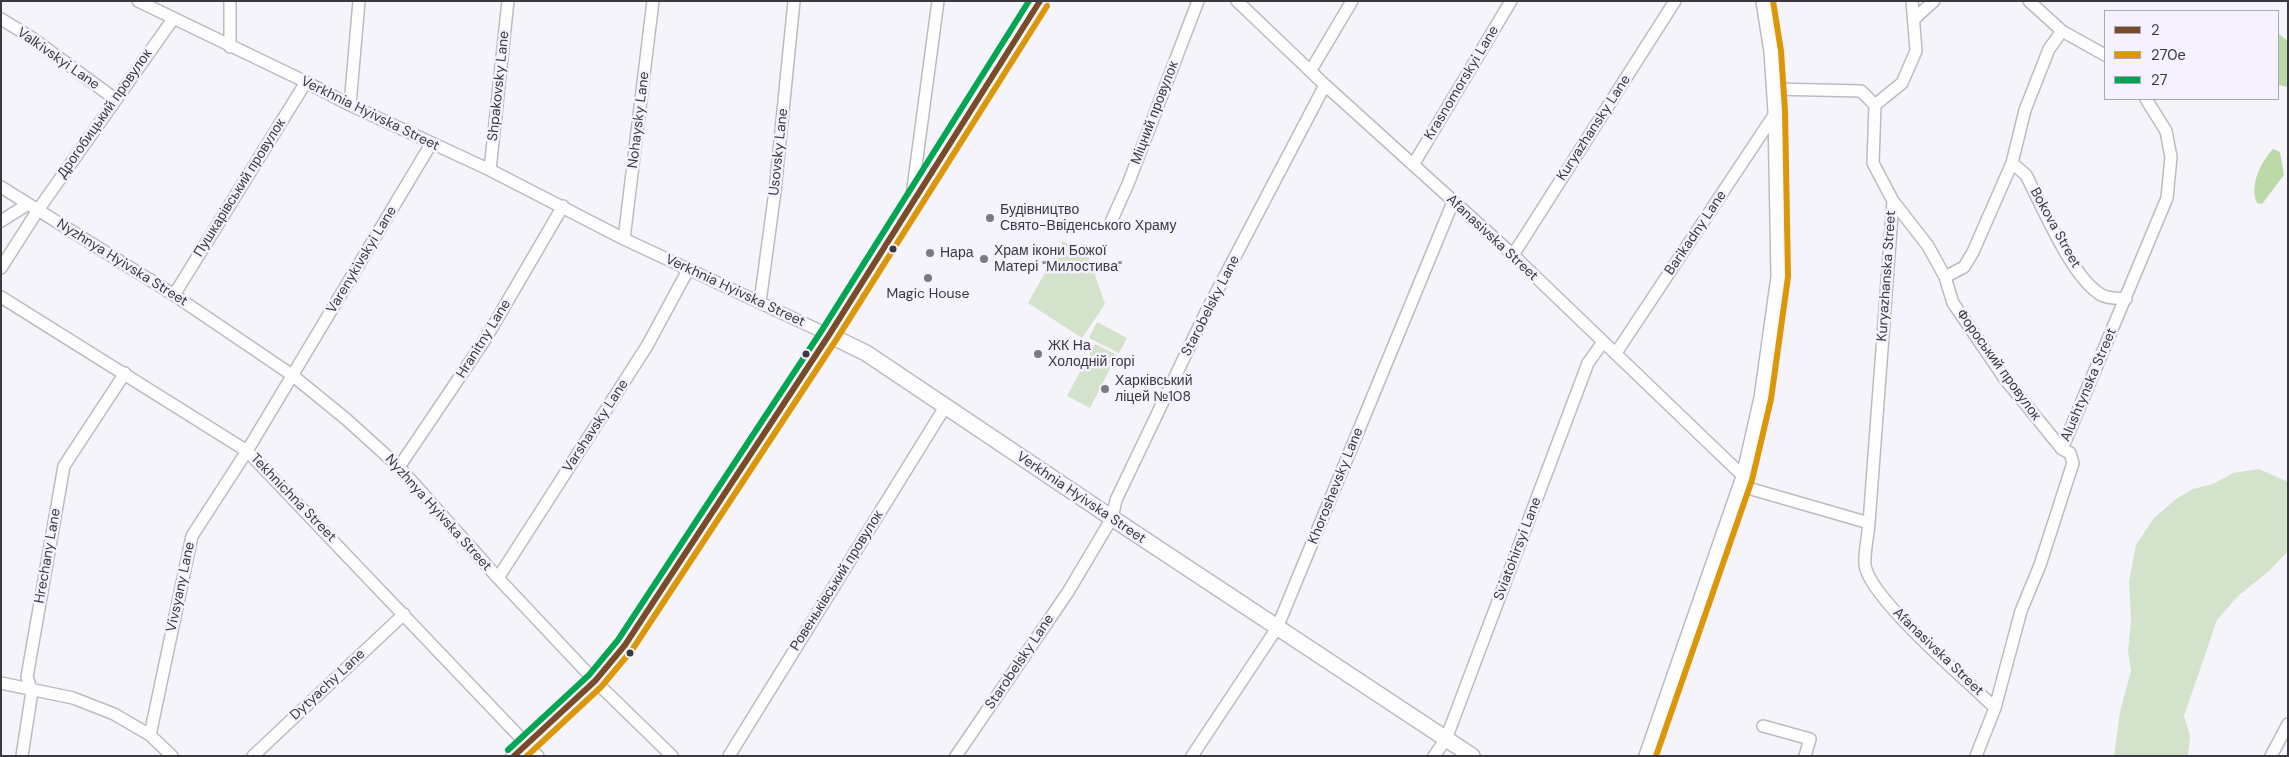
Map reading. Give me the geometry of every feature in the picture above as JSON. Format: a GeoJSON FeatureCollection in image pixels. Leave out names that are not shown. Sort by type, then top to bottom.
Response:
{"type":"FeatureCollection","features":[{"type":"Feature","properties":{"kind":"street","name":"Verkhnia Hyivska Street"},"geometry":{"type":"LineString","coordinates":[[138,1],[350,105],[490,170],[688,270],[866,353],[1472,756]]}},
{"type":"Feature","properties":{"kind":"street"},"geometry":{"type":"LineString","coordinates":[[230,1],[230,47]]}},
{"type":"Feature","properties":{"kind":"street"},"geometry":{"type":"LineString","coordinates":[[350,105],[360,1]]}},
{"type":"Feature","properties":{"kind":"street","name":"Shpakovsky Lane"},"geometry":{"type":"LineString","coordinates":[[490,170],[508,1]]}},
{"type":"Feature","properties":{"kind":"street","name":"Nohaysky Lane"},"geometry":{"type":"LineString","coordinates":[[624,239],[653,1]]}},
{"type":"Feature","properties":{"kind":"street","name":"Usovsky Lane"},"geometry":{"type":"LineString","coordinates":[[760,302],[775,191],[794,1]]}},
{"type":"Feature","properties":{"kind":"street"},"geometry":{"type":"LineString","coordinates":[[910,209],[938,1]]}},
{"type":"Feature","properties":{"kind":"street"},"geometry":{"type":"LineString","coordinates":[[514,756],[595,681],[625,645],[829,335],[1040,1]]}},
{"type":"Feature","properties":{"kind":"street","name":"Міцний провулок"},"geometry":{"type":"LineString","coordinates":[[1110,224],[1128,184],[1198,1]]}},
{"type":"Feature","properties":{"kind":"street","name":"Afanasivska Street"},"geometry":{"type":"LineString","coordinates":[[1237,1],[1325,85],[1513,255],[1616,353],[1743,482],[1869,523],[1865,566],[1873,585],[1897,615],[1995,708]]}},
{"type":"Feature","properties":{"kind":"street"},"geometry":{"type":"LineString","coordinates":[[1310,70],[1352,1]]}},
{"type":"Feature","properties":{"kind":"street","name":"Krasnomorskyi Lane"},"geometry":{"type":"LineString","coordinates":[[1413,165],[1511,1]]}},
{"type":"Feature","properties":{"kind":"street","name":"Kuryazhansky Lane"},"geometry":{"type":"LineString","coordinates":[[1513,255],[1675,1]]}},
{"type":"Feature","properties":{"kind":"street"},"geometry":{"type":"LineString","coordinates":[[1647,756],[1743,482],[1762,398],[1780,277],[1776,112],[1772,52],[1764,1]]}},
{"type":"Feature","properties":{"kind":"street"},"geometry":{"type":"LineString","coordinates":[[1774,89],[1861,91],[1875,105],[1902,83],[1916,51],[1912,1]]}},
{"type":"Feature","properties":{"kind":"street"},"geometry":{"type":"LineString","coordinates":[[1914,19],[1934,1]]}},
{"type":"Feature","properties":{"kind":"street"},"geometry":{"type":"LineString","coordinates":[[2029,1],[2062,31],[2104,54]]}},
{"type":"Feature","properties":{"kind":"street","name":"Valkivskyi Lane"},"geometry":{"type":"LineString","coordinates":[[1,19],[32,38],[114,99]]}},
{"type":"Feature","properties":{"kind":"street","name":"Дрогобицький провулок"},"geometry":{"type":"LineString","coordinates":[[1,268],[114,99],[173,19]]}},
{"type":"Feature","properties":{"kind":"street"},"geometry":{"type":"LineString","coordinates":[[1946,277],[1964,266],[1973,252],[2012,163],[2025,110],[2049,49],[2062,31]]}},
{"type":"Feature","properties":{"kind":"street","name":"Пушкарівський провулок"},"geometry":{"type":"LineString","coordinates":[[174,295],[306,82]]}},
{"type":"Feature","properties":{"kind":"street","name":"Starobelsky Lane"},"geometry":{"type":"LineString","coordinates":[[956,756],[1068,592],[1112,518],[1116,500],[1202,321],[1325,85]]}},
{"type":"Feature","properties":{"kind":"street","name":"Alushtynska Street"},"geometry":{"type":"LineString","coordinates":[[1976,756],[1995,708],[2021,610],[2040,565],[2073,464],[2070,453],[2062,449],[2167,198],[2171,157],[2166,132],[2147,100]]}},
{"type":"Feature","properties":{"kind":"street","name":"Kuryazhanska Street"},"geometry":{"type":"LineString","coordinates":[[1869,523],[1893,201],[1873,163],[1875,105]]}},
{"type":"Feature","properties":{"kind":"street","name":"Barikadny Lane"},"geometry":{"type":"LineString","coordinates":[[1616,353],[1776,112]]}},
{"type":"Feature","properties":{"kind":"street","name":"Varenykivskyi Lane"},"geometry":{"type":"LineString","coordinates":[[292,375],[432,144]]}},
{"type":"Feature","properties":{"kind":"street","name":"Bokova Street"},"geometry":{"type":"LineString","coordinates":[[2012,163],[2026,174],[2075,269],[2097,293],[2108,298],[2126,299]]}},
{"type":"Feature","properties":{"kind":"street","name":"Nyzhnya Hyivska Street"},"geometry":{"type":"LineString","coordinates":[[1,187],[174,295],[292,375],[346,419],[399,467],[498,578],[595,681],[672,756]]}},
{"type":"Feature","properties":{"kind":"street","name":"Фороський провулок"},"geometry":{"type":"LineString","coordinates":[[1893,201],[1928,246],[1946,277],[1952,303],[2005,379],[2062,449]]}},
{"type":"Feature","properties":{"kind":"street","name":"Khoroshevsky Lane"},"geometry":{"type":"LineString","coordinates":[[1192,756],[1277,628],[1453,202]]}},
{"type":"Feature","properties":{"kind":"street"},"geometry":{"type":"LineString","coordinates":[[1,221],[28,204]]}},
{"type":"Feature","properties":{"kind":"street","name":"Hranitny Lane"},"geometry":{"type":"LineString","coordinates":[[399,467],[486,338],[563,206]]}},
{"type":"Feature","properties":{"kind":"street","name":"Varshavsky Lane"},"geometry":{"type":"LineString","coordinates":[[498,578],[647,346],[688,270]]}},
{"type":"Feature","properties":{"kind":"street","name":"Tekhnichna Street"},"geometry":{"type":"LineString","coordinates":[[1,297],[125,372],[247,451],[538,756]]}},
{"type":"Feature","properties":{"kind":"street","name":"Sviatohirsyi Lane"},"geometry":{"type":"LineString","coordinates":[[1434,756],[1446,739],[1588,363],[1603,342]]}},
{"type":"Feature","properties":{"kind":"street","name":"Hrechany Lane"},"geometry":{"type":"LineString","coordinates":[[22,756],[32,691],[26,677],[64,466],[125,372]]}},
{"type":"Feature","properties":{"kind":"street","name":"Vivsyany Lane"},"geometry":{"type":"LineString","coordinates":[[150,735],[192,536],[247,451],[292,375]]}},
{"type":"Feature","properties":{"kind":"street","name":"Ровеньківський провулок"},"geometry":{"type":"LineString","coordinates":[[729,756],[945,407]]}},
{"type":"Feature","properties":{"kind":"street","name":"Dytyachy Lane"},"geometry":{"type":"LineString","coordinates":[[253,756],[404,614]]}},
{"type":"Feature","properties":{"kind":"street"},"geometry":{"type":"LineString","coordinates":[[1,683],[72,698],[114,714],[150,735],[165,754]]}},
{"type":"Feature","properties":{"kind":"street"},"geometry":{"type":"LineString","coordinates":[[2271,756],[2288,724]]}},
{"type":"Feature","properties":{"kind":"street"},"geometry":{"type":"LineString","coordinates":[[1763,726],[1805,736],[1810,739],[1805,756]]}},
{"type":"Feature","properties":{"kind":"shaded area"},"geometry":{"type":"Polygon","coordinates":[[[2279,34],[2288,41],[2287,87],[2279,85],[2279,34]]]}},
{"type":"Feature","properties":{"kind":"shaded area"},"geometry":{"type":"Polygon","coordinates":[[[2273,149],[2280,152],[2284,175],[2262,204],[2257,203],[2254,189],[2255,181],[2264,160],[2273,149]]]}},
{"type":"Feature","properties":{"kind":"shaded area"},"geometry":{"type":"Polygon","coordinates":[[[1063,241],[1089,258],[1105,304],[1082,338],[1028,303],[1063,241]]]}},
{"type":"Feature","properties":{"kind":"shaded area"},"geometry":{"type":"Polygon","coordinates":[[[1097,322],[1127,338],[1119,353],[1089,338],[1097,322]]]}},
{"type":"Feature","properties":{"kind":"shaded area"},"geometry":{"type":"Polygon","coordinates":[[[1095,344],[1117,355],[1090,408],[1067,396],[1095,344]]]}},
{"type":"Feature","properties":{"kind":"shaded area"},"geometry":{"type":"Polygon","coordinates":[[[2259,469],[2288,482],[2288,551],[2269,571],[2238,596],[2217,620],[2184,716],[2190,736],[2188,756],[2114,756],[2120,712],[2131,671],[2128,651],[2131,621],[2129,582],[2136,545],[2154,518],[2176,499],[2193,489],[2213,484],[2233,473],[2259,469]]]}},
{"type":"Feature","properties":{"kind":"transit line","name":"27"},"geometry":{"type":"LineString","coordinates":[[508,750],[589,675],[618,640],[822,330],[1029,1]]}},
{"type":"Feature","properties":{"kind":"transit line","name":"2"},"geometry":{"type":"LineString","coordinates":[[514,756],[595,681],[625,645],[829,335],[1040,1]]}},
{"type":"Feature","properties":{"kind":"transit line","name":"270е"},"geometry":{"type":"LineString","coordinates":[[1656,756],[1752,480],[1771,399],[1788,277],[1785,111],[1781,51],[1773,1]]}},
{"type":"Feature","properties":{"kind":"transit line","name":"270е"},"geometry":{"type":"LineString","coordinates":[[527,756],[601,687],[632,650],[836,340],[1047,6]]}},
{"type":"Feature","properties":{"kind":"place","name":"Будівництво Свято-Ввіденського Храму"},"geometry":{"type":"Point","coordinates":[990,218]}},
{"type":"Feature","properties":{"kind":"place","name":"Нара"},"geometry":{"type":"Point","coordinates":[930,253]}},
{"type":"Feature","properties":{"kind":"place","name":"Храм ікони Божої Матері \"Милостива\""},"geometry":{"type":"Point","coordinates":[984,259]}},
{"type":"Feature","properties":{"kind":"place","name":"Magic House"},"geometry":{"type":"Point","coordinates":[928,278]}},
{"type":"Feature","properties":{"kind":"place","name":"ЖК На Холодній горі"},"geometry":{"type":"Point","coordinates":[1038,354]}},
{"type":"Feature","properties":{"kind":"place","name":"Харківський ліцей №108"},"geometry":{"type":"Point","coordinates":[1105,389]}}]}
